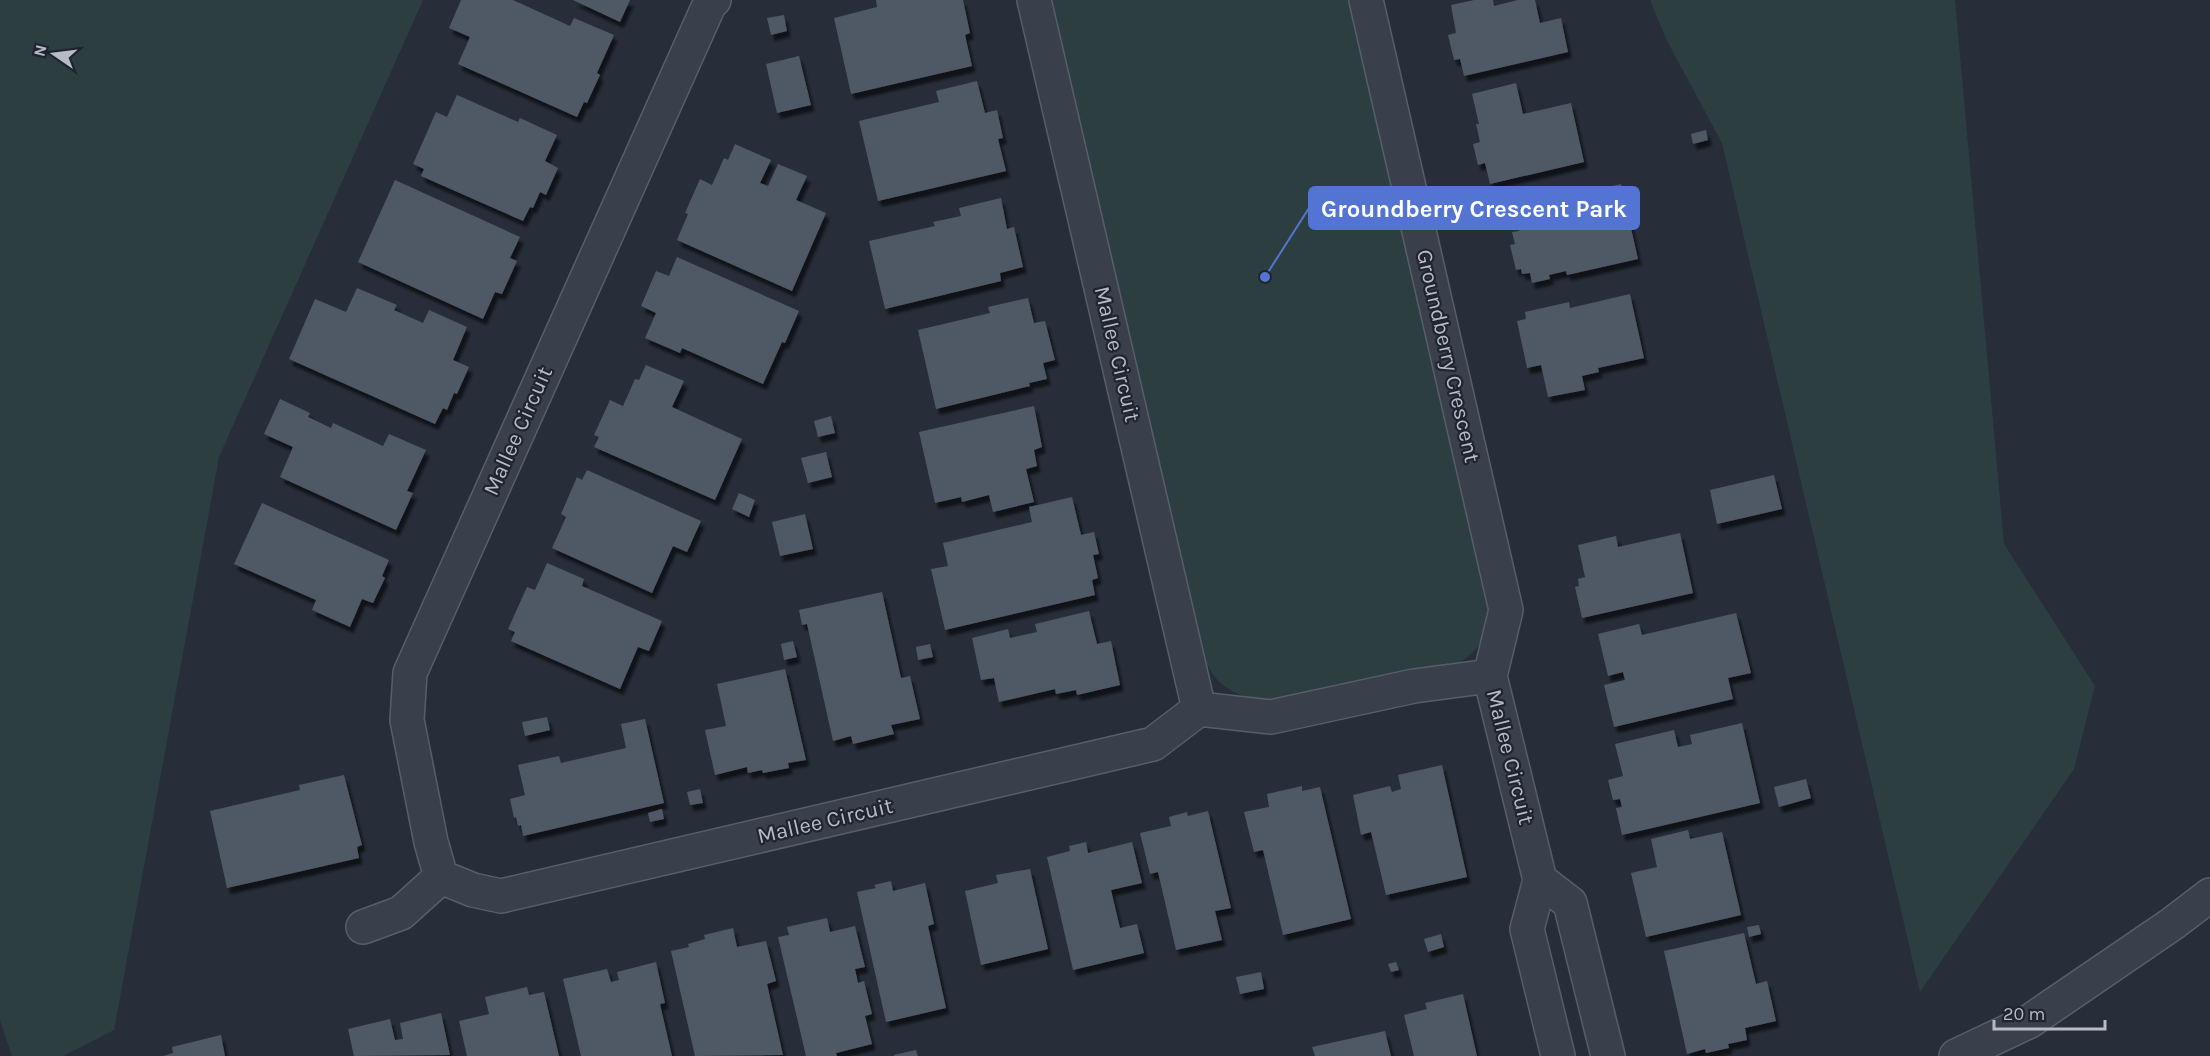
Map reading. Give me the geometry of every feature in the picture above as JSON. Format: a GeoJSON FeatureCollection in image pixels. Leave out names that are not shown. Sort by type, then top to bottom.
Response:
{"type":"FeatureCollection","features":[{"type":"Feature","properties":{"kind":"street","name":"Mallee Circuit"},"geometry":{"type":"LineString","coordinates":[[714,0],[705,14],[410,673],[407,720],[431,842],[441,877],[473,890],[501,896],[1153,744],[1199,709],[1271,717],[1414,686],[1490,676],[1540,880],[1527,929],[1558,1056]]}},
{"type":"Feature","properties":{"kind":"street","name":"Mallee Circuit"},"geometry":{"type":"LineString","coordinates":[[1034,0],[1199,709]]}},
{"type":"Feature","properties":{"kind":"street","name":"Groundberry Crescent"},"geometry":{"type":"LineString","coordinates":[[1366,0],[1506,610],[1490,676]]}},
{"type":"Feature","properties":{"kind":"street"},"geometry":{"type":"LineString","coordinates":[[363,927],[401,913],[441,877]]}},
{"type":"Feature","properties":{"kind":"street"},"geometry":{"type":"LineString","coordinates":[[1540,880],[1570,903],[1608,1056]]}},
{"type":"Feature","properties":{"kind":"street"},"geometry":{"type":"LineString","coordinates":[[1956,1056],[2030,1021],[2172,924],[2210,895]]}},
{"type":"Feature","properties":{"kind":"shaded area"},"geometry":{"type":"Polygon","coordinates":[[[0,0],[423,0],[219,457],[114,1030],[63,1056],[12,1056],[0,1020],[0,0]]]}},
{"type":"Feature","properties":{"kind":"shaded area"},"geometry":{"type":"Polygon","coordinates":[[[1051,0],[1351,0],[1490,611],[1486,629],[1479,644],[1462,661],[1453,665],[1272,702],[1233,692],[1215,677],[1209,668],[1199,641],[1051,0]]]}},
{"type":"Feature","properties":{"kind":"shaded area"},"geometry":{"type":"Polygon","coordinates":[[[1650,0],[1955,0],[2004,544],[2095,686],[2074,769],[1920,992],[1722,143],[1667,41],[1650,0]]]}},
{"type":"Feature","properties":{"kind":"building"},"geometry":{"type":"Polygon","coordinates":[[[461,0],[513,0],[570,26],[574,18],[614,35],[597,73],[600,75],[587,103],[584,102],[577,117],[458,64],[470,37],[449,28],[461,0]]]}},
{"type":"Feature","properties":{"kind":"building"},"geometry":{"type":"Polygon","coordinates":[[[573,0],[630,0],[620,22],[573,0]]]}},
{"type":"Feature","properties":{"kind":"building"},"geometry":{"type":"Polygon","coordinates":[[[876,0],[963,0],[970,33],[965,35],[972,66],[851,94],[834,18],[877,7],[876,0]]]}},
{"type":"Feature","properties":{"kind":"building"},"geometry":{"type":"Polygon","coordinates":[[[1474,0],[1493,0],[1494,6],[1518,0],[1535,0],[1540,23],[1561,18],[1568,52],[1464,76],[1460,59],[1454,60],[1448,35],[1456,33],[1451,5],[1474,0]]]}},
{"type":"Feature","properties":{"kind":"building"},"geometry":{"type":"Polygon","coordinates":[[[784,15],[787,31],[771,35],[767,18],[784,15]]]}},
{"type":"Feature","properties":{"kind":"building"},"geometry":{"type":"Polygon","coordinates":[[[799,56],[811,105],[777,113],[766,64],[799,56]]]}},
{"type":"Feature","properties":{"kind":"building"},"geometry":{"type":"Polygon","coordinates":[[[977,81],[985,113],[997,110],[1003,138],[998,139],[1006,171],[878,201],[859,121],[939,102],[936,91],[977,81]]]}},
{"type":"Feature","properties":{"kind":"building"},"geometry":{"type":"Polygon","coordinates":[[[1516,83],[1523,114],[1571,103],[1584,162],[1490,184],[1485,163],[1478,165],[1473,144],[1480,142],[1476,124],[1479,124],[1472,94],[1516,83]]]}},
{"type":"Feature","properties":{"kind":"building"},"geometry":{"type":"Polygon","coordinates":[[[457,95],[518,122],[520,118],[557,135],[545,161],[558,168],[546,195],[540,192],[533,208],[530,207],[523,221],[421,176],[424,169],[413,164],[436,112],[447,117],[457,95]]]}},
{"type":"Feature","properties":{"kind":"building"},"geometry":{"type":"Polygon","coordinates":[[[1706,130],[1708,140],[1693,144],[1691,134],[1706,130]]]}},
{"type":"Feature","properties":{"kind":"building"},"geometry":{"type":"Polygon","coordinates":[[[735,144],[771,160],[760,183],[768,186],[778,164],[807,176],[796,200],[826,213],[792,291],[677,240],[688,214],[685,213],[700,179],[712,185],[724,158],[728,160],[735,144]]]}},
{"type":"Feature","properties":{"kind":"building"},"geometry":{"type":"Polygon","coordinates":[[[395,180],[520,237],[510,258],[517,261],[502,294],[495,292],[483,319],[358,262],[395,180]]]}},
{"type":"Feature","properties":{"kind":"building"},"geometry":{"type":"Polygon","coordinates":[[[1621,184],[1638,259],[1567,275],[1566,271],[1549,275],[1550,279],[1532,283],[1530,273],[1522,274],[1521,269],[1516,270],[1510,245],[1515,244],[1512,232],[1519,231],[1512,199],[1553,189],[1555,200],[1621,184]]]}},
{"type":"Feature","properties":{"kind":"building"},"geometry":{"type":"Polygon","coordinates":[[[1001,198],[1007,229],[1014,227],[1023,267],[1000,273],[1001,281],[885,309],[869,241],[935,226],[933,222],[961,216],[959,208],[1001,198]]]}},
{"type":"Feature","properties":{"kind":"building"},"geometry":{"type":"Polygon","coordinates":[[[677,257],[799,311],[763,384],[682,348],[680,353],[645,338],[656,313],[641,306],[656,271],[669,276],[677,257]]]}},
{"type":"Feature","properties":{"kind":"building"},"geometry":{"type":"Polygon","coordinates":[[[357,288],[397,305],[394,310],[423,323],[429,310],[467,327],[453,360],[469,367],[457,394],[454,393],[447,410],[443,408],[435,424],[289,359],[315,299],[346,312],[357,288]]]}},
{"type":"Feature","properties":{"kind":"building"},"geometry":{"type":"Polygon","coordinates":[[[1630,294],[1644,358],[1598,368],[1599,372],[1582,376],[1585,390],[1548,397],[1541,365],[1527,368],[1517,321],[1526,319],[1525,312],[1569,302],[1570,308],[1630,294]]]}},
{"type":"Feature","properties":{"kind":"building"},"geometry":{"type":"Polygon","coordinates":[[[1028,298],[1034,323],[1045,321],[1055,360],[1043,363],[1047,379],[1029,383],[1030,386],[936,409],[918,330],[990,313],[988,307],[1028,298]]]}},
{"type":"Feature","properties":{"kind":"building"},"geometry":{"type":"Polygon","coordinates":[[[646,365],[684,381],[672,407],[742,439],[715,500],[594,447],[599,437],[594,435],[610,400],[623,406],[635,379],[639,380],[646,365]]]}},
{"type":"Feature","properties":{"kind":"building"},"geometry":{"type":"Polygon","coordinates":[[[280,399],[310,413],[308,417],[331,428],[333,423],[383,446],[389,434],[426,450],[407,491],[413,493],[396,530],[280,477],[293,447],[264,434],[280,399]]]}},
{"type":"Feature","properties":{"kind":"building"},"geometry":{"type":"Polygon","coordinates":[[[1034,406],[1042,447],[1034,450],[1037,466],[1026,469],[1034,502],[993,512],[989,495],[962,502],[961,497],[935,503],[919,432],[1034,406]]]}},
{"type":"Feature","properties":{"kind":"building"},"geometry":{"type":"Polygon","coordinates":[[[831,416],[835,433],[818,437],[814,421],[831,416]]]}},
{"type":"Feature","properties":{"kind":"building"},"geometry":{"type":"Polygon","coordinates":[[[826,452],[832,477],[808,483],[801,458],[826,452]]]}},
{"type":"Feature","properties":{"kind":"building"},"geometry":{"type":"Polygon","coordinates":[[[587,470],[701,521],[687,552],[673,546],[652,593],[552,548],[566,517],[561,514],[577,477],[582,480],[587,470]]]}},
{"type":"Feature","properties":{"kind":"building"},"geometry":{"type":"Polygon","coordinates":[[[1774,475],[1782,509],[1717,524],[1710,490],[1774,475]]]}},
{"type":"Feature","properties":{"kind":"building"},"geometry":{"type":"Polygon","coordinates":[[[739,493],[755,500],[749,517],[732,509],[739,493]]]}},
{"type":"Feature","properties":{"kind":"building"},"geometry":{"type":"Polygon","coordinates":[[[1072,497],[1081,535],[1094,532],[1099,554],[1093,555],[1098,578],[1092,580],[1095,595],[945,630],[931,569],[948,566],[943,543],[1032,522],[1029,507],[1072,497]]]}},
{"type":"Feature","properties":{"kind":"building"},"geometry":{"type":"Polygon","coordinates":[[[262,503],[389,560],[382,576],[385,578],[373,603],[362,599],[350,627],[312,610],[316,600],[234,564],[262,503]]]}},
{"type":"Feature","properties":{"kind":"building"},"geometry":{"type":"Polygon","coordinates":[[[805,514],[813,549],[780,556],[772,522],[805,514]]]}},
{"type":"Feature","properties":{"kind":"building"},"geometry":{"type":"Polygon","coordinates":[[[1680,533],[1693,593],[1582,618],[1575,587],[1579,586],[1578,579],[1585,577],[1578,545],[1616,536],[1618,547],[1680,533]]]}},
{"type":"Feature","properties":{"kind":"building"},"geometry":{"type":"Polygon","coordinates":[[[547,563],[584,579],[582,586],[662,621],[649,651],[638,647],[620,689],[511,641],[515,632],[508,629],[527,587],[535,590],[547,563]]]}},
{"type":"Feature","properties":{"kind":"building"},"geometry":{"type":"Polygon","coordinates":[[[882,592],[901,678],[910,676],[920,719],[891,725],[894,734],[853,744],[851,736],[833,741],[807,624],[802,625],[799,610],[882,592]]]}},
{"type":"Feature","properties":{"kind":"building"},"geometry":{"type":"Polygon","coordinates":[[[1089,611],[1097,644],[1111,641],[1120,685],[1077,695],[1076,690],[1056,694],[1055,689],[999,702],[994,678],[981,680],[972,638],[1008,629],[1010,638],[1037,632],[1035,624],[1089,611]]]}},
{"type":"Feature","properties":{"kind":"building"},"geometry":{"type":"Polygon","coordinates":[[[1736,613],[1751,673],[1728,678],[1733,699],[1614,727],[1604,685],[1625,680],[1623,672],[1608,676],[1598,634],[1639,624],[1642,635],[1736,613]]]}},
{"type":"Feature","properties":{"kind":"building"},"geometry":{"type":"Polygon","coordinates":[[[793,641],[797,657],[784,660],[781,644],[793,641]]]}},
{"type":"Feature","properties":{"kind":"building"},"geometry":{"type":"Polygon","coordinates":[[[930,644],[933,657],[918,660],[916,647],[930,644]]]}},
{"type":"Feature","properties":{"kind":"building"},"geometry":{"type":"Polygon","coordinates":[[[785,669],[806,760],[788,763],[789,768],[763,773],[762,770],[748,773],[747,767],[715,775],[705,730],[726,726],[717,684],[785,669]]]}},
{"type":"Feature","properties":{"kind":"building"},"geometry":{"type":"Polygon","coordinates":[[[547,717],[550,730],[525,736],[522,722],[547,717]]]}},
{"type":"Feature","properties":{"kind":"building"},"geometry":{"type":"Polygon","coordinates":[[[645,719],[664,803],[523,836],[521,825],[518,826],[516,817],[514,818],[510,799],[525,795],[518,765],[559,756],[561,763],[626,748],[621,724],[645,719]]]}},
{"type":"Feature","properties":{"kind":"building"},"geometry":{"type":"Polygon","coordinates":[[[1742,723],[1760,803],[1622,835],[1616,808],[1622,807],[1620,799],[1613,800],[1608,780],[1623,776],[1615,744],[1674,730],[1678,747],[1692,744],[1690,735],[1742,723]]]}},
{"type":"Feature","properties":{"kind":"building"},"geometry":{"type":"Polygon","coordinates":[[[1442,765],[1467,877],[1386,895],[1371,832],[1361,835],[1353,795],[1390,786],[1392,792],[1401,789],[1398,775],[1442,765]]]}},
{"type":"Feature","properties":{"kind":"building"},"geometry":{"type":"Polygon","coordinates":[[[344,775],[362,845],[357,847],[359,858],[227,888],[210,811],[300,790],[299,785],[344,775]]]}},
{"type":"Feature","properties":{"kind":"building"},"geometry":{"type":"Polygon","coordinates":[[[1806,779],[1811,798],[1779,807],[1774,787],[1806,779]]]}},
{"type":"Feature","properties":{"kind":"building"},"geometry":{"type":"Polygon","coordinates":[[[1302,786],[1302,791],[1320,787],[1351,919],[1283,935],[1263,850],[1254,852],[1244,812],[1269,807],[1267,794],[1302,786]]]}},
{"type":"Feature","properties":{"kind":"building"},"geometry":{"type":"Polygon","coordinates":[[[700,789],[703,803],[690,805],[687,792],[700,789]]]}},
{"type":"Feature","properties":{"kind":"building"},"geometry":{"type":"Polygon","coordinates":[[[662,809],[664,819],[650,822],[648,813],[662,809]]]}},
{"type":"Feature","properties":{"kind":"building"},"geometry":{"type":"Polygon","coordinates":[[[1208,811],[1231,908],[1215,911],[1222,940],[1176,950],[1158,872],[1150,874],[1140,833],[1171,826],[1169,817],[1187,812],[1188,816],[1208,811]]]}},
{"type":"Feature","properties":{"kind":"building"},"geometry":{"type":"Polygon","coordinates":[[[1688,830],[1690,839],[1722,832],[1741,915],[1646,937],[1631,873],[1657,867],[1651,839],[1688,830]]]}},
{"type":"Feature","properties":{"kind":"building"},"geometry":{"type":"Polygon","coordinates":[[[1086,842],[1088,853],[1132,842],[1142,883],[1111,890],[1120,928],[1137,924],[1144,953],[1073,970],[1047,857],[1070,851],[1069,846],[1086,842]]]}},
{"type":"Feature","properties":{"kind":"building"},"geometry":{"type":"Polygon","coordinates":[[[1030,869],[1048,949],[981,965],[965,891],[998,883],[996,875],[1030,869]]]}},
{"type":"Feature","properties":{"kind":"building"},"geometry":{"type":"Polygon","coordinates":[[[891,881],[893,891],[925,883],[934,924],[928,926],[946,1008],[886,1022],[857,892],[876,888],[874,885],[891,881]]]}},
{"type":"Feature","properties":{"kind":"building"},"geometry":{"type":"Polygon","coordinates":[[[827,918],[830,932],[855,926],[865,967],[855,969],[858,983],[864,981],[872,1014],[865,1016],[872,1044],[836,1053],[837,1056],[806,1056],[778,937],[789,935],[787,927],[827,918]]]}},
{"type":"Feature","properties":{"kind":"building"},"geometry":{"type":"Polygon","coordinates":[[[1759,925],[1761,934],[1749,937],[1747,927],[1759,925]]]}},
{"type":"Feature","properties":{"kind":"building"},"geometry":{"type":"Polygon","coordinates":[[[733,928],[737,947],[766,941],[776,981],[767,984],[783,1055],[695,1056],[671,951],[689,947],[688,944],[705,939],[704,935],[733,928]]]}},
{"type":"Feature","properties":{"kind":"building"},"geometry":{"type":"Polygon","coordinates":[[[1744,933],[1756,984],[1767,981],[1776,1021],[1745,1028],[1747,1040],[1728,1044],[1729,1048],[1706,1053],[1705,1049],[1687,1054],[1664,951],[1744,933]]]}},
{"type":"Feature","properties":{"kind":"building"},"geometry":{"type":"Polygon","coordinates":[[[1441,934],[1444,947],[1428,952],[1424,939],[1441,934]]]}},
{"type":"Feature","properties":{"kind":"building"},"geometry":{"type":"Polygon","coordinates":[[[656,962],[665,1003],[660,1004],[672,1056],[581,1056],[563,979],[607,969],[611,982],[619,980],[617,972],[656,962]]]}},
{"type":"Feature","properties":{"kind":"building"},"geometry":{"type":"Polygon","coordinates":[[[1396,962],[1399,970],[1391,972],[1388,964],[1396,962]]]}},
{"type":"Feature","properties":{"kind":"building"},"geometry":{"type":"Polygon","coordinates":[[[1261,972],[1264,989],[1240,994],[1236,977],[1261,972]]]}},
{"type":"Feature","properties":{"kind":"building"},"geometry":{"type":"Polygon","coordinates":[[[527,987],[529,995],[544,992],[559,1056],[467,1056],[459,1021],[489,1014],[485,997],[527,987]]]}},
{"type":"Feature","properties":{"kind":"building"},"geometry":{"type":"Polygon","coordinates":[[[1463,994],[1477,1056],[1414,1056],[1404,1015],[1427,1009],[1425,1003],[1463,994]]]}},
{"type":"Feature","properties":{"kind":"building"},"geometry":{"type":"Polygon","coordinates":[[[441,1013],[450,1055],[354,1056],[348,1029],[390,1019],[395,1040],[403,1039],[400,1023],[441,1013]]]}},
{"type":"Feature","properties":{"kind":"building"},"geometry":{"type":"Polygon","coordinates":[[[1385,1031],[1391,1056],[1315,1056],[1312,1047],[1385,1031]]]}},
{"type":"Feature","properties":{"kind":"building"},"geometry":{"type":"Polygon","coordinates":[[[221,1035],[225,1056],[163,1056],[173,1053],[172,1047],[221,1035]]]}},
{"type":"Feature","properties":{"kind":"building"},"geometry":{"type":"Polygon","coordinates":[[[916,1050],[918,1056],[894,1056],[894,1055],[916,1050]]]}},
{"type":"Feature","properties":{"kind":"place","name":"Groundberry Crescent Park"},"geometry":{"type":"Point","coordinates":[1265,277]}}]}
